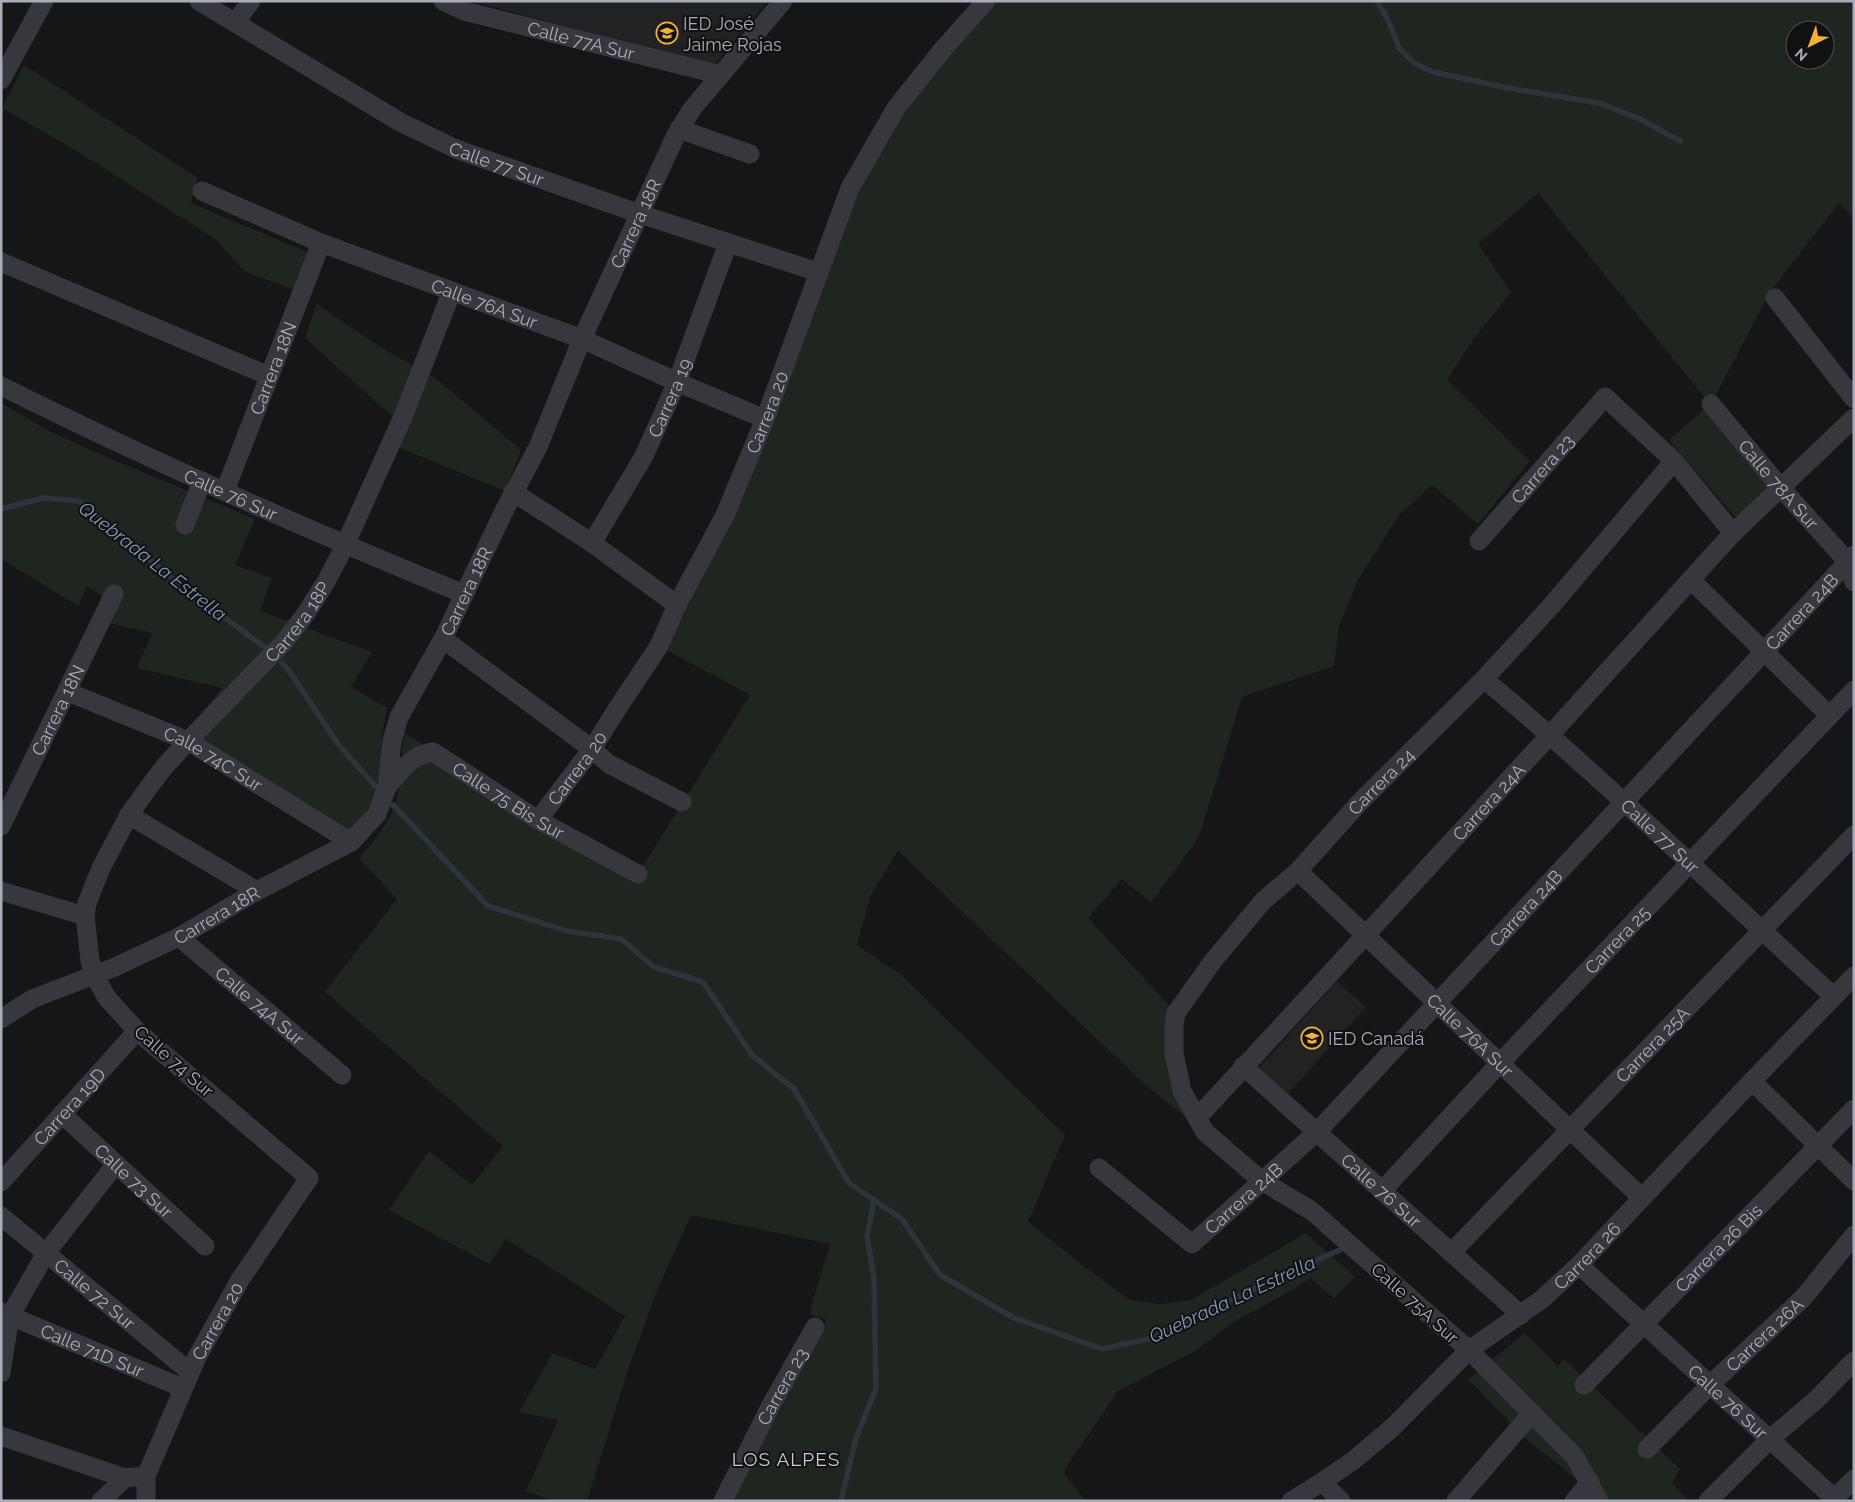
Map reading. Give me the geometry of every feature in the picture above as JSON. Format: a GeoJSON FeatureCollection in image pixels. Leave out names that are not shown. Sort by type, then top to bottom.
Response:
{"type":"FeatureCollection","features":[{"type":"Feature","properties":{"kind":"street"},"geometry":{"type":"LineString","coordinates":[[1,80],[44,1]]}},
{"type":"Feature","properties":{"kind":"street","name":"Calle 77 Sur"},"geometry":{"type":"LineString","coordinates":[[199,1],[400,122],[456,149],[640,214],[818,272]]}},
{"type":"Feature","properties":{"kind":"street"},"geometry":{"type":"LineString","coordinates":[[234,23],[251,1]]}},
{"type":"Feature","properties":{"kind":"street","name":"Calle 77A Sur"},"geometry":{"type":"LineString","coordinates":[[443,1],[464,11],[721,74]]}},
{"type":"Feature","properties":{"kind":"street","name":"Carrera 18R"},"geometry":{"type":"LineString","coordinates":[[1,1019],[32,1000],[179,937],[257,891],[351,842],[377,814],[387,787],[392,742],[404,705],[443,639],[513,492],[544,434],[582,339],[679,130],[692,109],[783,1]]}},
{"type":"Feature","properties":{"kind":"street","name":"Carrera 20"},"geometry":{"type":"LineString","coordinates":[[538,820],[592,749],[659,646],[725,515],[765,419],[850,188],[896,108],[944,48],[986,1]]}},
{"type":"Feature","properties":{"kind":"street"},"geometry":{"type":"LineString","coordinates":[[679,130],[750,154]]}},
{"type":"Feature","properties":{"kind":"street","name":"Calle 76A Sur"},"geometry":{"type":"LineString","coordinates":[[202,190],[321,243],[582,339],[765,419]]}},
{"type":"Feature","properties":{"kind":"street","name":"Carrera 18N"},"geometry":{"type":"LineString","coordinates":[[225,491],[321,243]]}},
{"type":"Feature","properties":{"kind":"street","name":"Carrera 19"},"geometry":{"type":"LineString","coordinates":[[592,542],[644,456],[677,382],[728,243]]}},
{"type":"Feature","properties":{"kind":"street"},"geometry":{"type":"LineString","coordinates":[[1,262],[269,376]]}},
{"type":"Feature","properties":{"kind":"street","name":"Carrera 18P"},"geometry":{"type":"LineString","coordinates":[[85,916],[90,891],[130,815],[165,766],[285,641],[322,588],[345,545],[402,419],[452,291]]}},
{"type":"Feature","properties":{"kind":"street"},"geometry":{"type":"LineString","coordinates":[[1775,298],[1854,399]]}},
{"type":"Feature","properties":{"kind":"street","name":"Calle 76 Sur"},"geometry":{"type":"LineString","coordinates":[[1,386],[63,417],[202,481],[345,545],[464,594]]}},
{"type":"Feature","properties":{"kind":"street","name":"Carrera 23"},"geometry":{"type":"LineString","coordinates":[[1479,541],[1605,397],[1674,461]]}},
{"type":"Feature","properties":{"kind":"street","name":"Calle 78A Sur"},"geometry":{"type":"LineString","coordinates":[[1710,404],[1781,488],[1851,559]]}},
{"type":"Feature","properties":{"kind":"street","name":"Carrera 24A"},"geometry":{"type":"LineString","coordinates":[[1201,1125],[1243,1066],[1366,936],[1733,533],[1854,418]]}},
{"type":"Feature","properties":{"kind":"street"},"geometry":{"type":"LineString","coordinates":[[1674,461],[1733,533]]}},
{"type":"Feature","properties":{"kind":"street","name":"Carrera 24"},"geometry":{"type":"LineString","coordinates":[[1201,1125],[1182,1091],[1174,1053],[1176,1013],[1213,961],[1263,901],[1298,871],[1359,803],[1484,679],[1552,605],[1674,461]]}},
{"type":"Feature","properties":{"kind":"street"},"geometry":{"type":"LineString","coordinates":[[185,525],[202,481]]}},
{"type":"Feature","properties":{"kind":"street"},"geometry":{"type":"LineString","coordinates":[[513,492],[592,542],[678,605]]}},
{"type":"Feature","properties":{"kind":"street"},"geometry":{"type":"LineString","coordinates":[[1851,559],[1854,582]]}},
{"type":"Feature","properties":{"kind":"street","name":"Carrera 24B"},"geometry":{"type":"LineString","coordinates":[[1099,1168],[1192,1244],[1316,1132],[1851,559]]}},
{"type":"Feature","properties":{"kind":"street"},"geometry":{"type":"LineString","coordinates":[[1692,580],[1829,715]]}},
{"type":"Feature","properties":{"kind":"street","name":"Carrera 18N"},"geometry":{"type":"LineString","coordinates":[[1,826],[68,692],[114,594]]}},
{"type":"Feature","properties":{"kind":"street"},"geometry":{"type":"LineString","coordinates":[[443,639],[592,749],[609,764],[682,802]]}},
{"type":"Feature","properties":{"kind":"street","name":"Calle 77 Sur"},"geometry":{"type":"LineString","coordinates":[[1484,679],[1625,802],[1689,864],[1833,996]]}},
{"type":"Feature","properties":{"kind":"street","name":"Carrera 25"},"geometry":{"type":"LineString","coordinates":[[1382,1191],[1500,1063],[1854,690]]}},
{"type":"Feature","properties":{"kind":"street","name":"Calle 74C Sur"},"geometry":{"type":"LineString","coordinates":[[68,692],[188,741],[351,842]]}},
{"type":"Feature","properties":{"kind":"street","name":"Calle 75 Bis Sur"},"geometry":{"type":"LineString","coordinates":[[387,787],[410,761],[421,754],[433,752],[538,820],[638,874]]}},
{"type":"Feature","properties":{"kind":"street"},"geometry":{"type":"LineString","coordinates":[[130,815],[257,891]]}},
{"type":"Feature","properties":{"kind":"street","name":"Carrera 25A"},"geometry":{"type":"LineString","coordinates":[[1451,1253],[1854,835]]}},
{"type":"Feature","properties":{"kind":"street","name":"Calle 76A Sur"},"geometry":{"type":"LineString","coordinates":[[1298,871],[1642,1198]]}},
{"type":"Feature","properties":{"kind":"street"},"geometry":{"type":"LineString","coordinates":[[1,891],[85,916]]}},
{"type":"Feature","properties":{"kind":"street","name":"Calle 74 Sur"},"geometry":{"type":"LineString","coordinates":[[85,916],[87,941],[94,975],[107,998],[137,1031],[309,1178]]}},
{"type":"Feature","properties":{"kind":"street","name":"Calle 74A Sur"},"geometry":{"type":"LineString","coordinates":[[179,937],[342,1076]]}},
{"type":"Feature","properties":{"kind":"street","name":"Carrera 26"},"geometry":{"type":"LineString","coordinates":[[1291,1501],[1354,1460],[1393,1427],[1469,1350],[1541,1300],[1579,1264],[1854,976]]}},
{"type":"Feature","properties":{"kind":"street","name":"Carrera 19D"},"geometry":{"type":"LineString","coordinates":[[1,1182],[137,1031]]}},
{"type":"Feature","properties":{"kind":"street","name":"Calle 76 Sur"},"geometry":{"type":"LineString","coordinates":[[1243,1066],[1521,1315]]}},
{"type":"Feature","properties":{"kind":"street"},"geometry":{"type":"LineString","coordinates":[[1752,1081],[1854,1181]]}},
{"type":"Feature","properties":{"kind":"street","name":"Carrera 26 Bis"},"geometry":{"type":"LineString","coordinates":[[1584,1385],[1854,1109]]}},
{"type":"Feature","properties":{"kind":"street","name":"Calle 73 Sur"},"geometry":{"type":"LineString","coordinates":[[62,1114],[205,1246]]}},
{"type":"Feature","properties":{"kind":"street","name":"Calle 75A Sur"},"geometry":{"type":"LineString","coordinates":[[1201,1125],[1262,1181],[1312,1211],[1469,1350],[1576,1458],[1590,1482],[1598,1501]]}},
{"type":"Feature","properties":{"kind":"street"},"geometry":{"type":"LineString","coordinates":[[1,1373],[5,1314],[46,1253],[116,1164]]}},
{"type":"Feature","properties":{"kind":"street","name":"Carrera 20"},"geometry":{"type":"LineString","coordinates":[[146,1501],[146,1476],[197,1357],[240,1280],[309,1178]]}},
{"type":"Feature","properties":{"kind":"street","name":"Calle 72 Sur"},"geometry":{"type":"LineString","coordinates":[[1,1216],[46,1253],[186,1380]]}},
{"type":"Feature","properties":{"kind":"street","name":"Carrera 26A"},"geometry":{"type":"LineString","coordinates":[[1647,1449],[1710,1385],[1804,1297],[1854,1235]]}},
{"type":"Feature","properties":{"kind":"street","name":"Calle 76 Sur"},"geometry":{"type":"LineString","coordinates":[[1579,1264],[1770,1439],[1833,1500]]}},
{"type":"Feature","properties":{"kind":"street","name":"Calle 71D Sur"},"geometry":{"type":"LineString","coordinates":[[5,1314],[186,1380]]}},
{"type":"Feature","properties":{"kind":"street","name":"Carrera 23"},"geometry":{"type":"LineString","coordinates":[[723,1501],[770,1407],[815,1327]]}},
{"type":"Feature","properties":{"kind":"street"},"geometry":{"type":"LineString","coordinates":[[1708,1501],[1770,1439],[1817,1399],[1854,1360]]}},
{"type":"Feature","properties":{"kind":"street"},"geometry":{"type":"LineString","coordinates":[[1456,1501],[1532,1413]]}},
{"type":"Feature","properties":{"kind":"street"},"geometry":{"type":"LineString","coordinates":[[1,1436],[125,1478],[146,1476]]}},
{"type":"Feature","properties":{"kind":"street"},"geometry":{"type":"LineString","coordinates":[[101,1501],[125,1478]]}},
{"type":"Feature","properties":{"kind":"street"},"geometry":{"type":"LineString","coordinates":[[1833,1500],[1854,1479]]}},
{"type":"Feature","properties":{"kind":"street"},"geometry":{"type":"LineString","coordinates":[[1322,1482],[1341,1501]]}},
{"type":"Feature","properties":{"kind":"street"},"geometry":{"type":"LineString","coordinates":[[1574,1501],[1590,1482]]}},
{"type":"Feature","properties":{"kind":"shaded area","name":"IED José Jaime Rojas"},"geometry":{"type":"Polygon","coordinates":[[[470,1],[768,1],[714,65],[470,1]]]}},
{"type":"Feature","properties":{"kind":"shaded area"},"geometry":{"type":"Polygon","coordinates":[[[986,1],[1854,1],[1854,219],[1839,203],[1770,292],[1711,404],[1777,483],[1736,518],[1669,440],[1710,404],[1538,193],[1478,244],[1511,292],[1472,341],[1447,380],[1530,461],[1478,524],[1432,485],[1399,515],[1358,580],[1339,626],[1334,666],[1242,697],[1199,837],[1151,903],[1122,879],[1088,918],[1176,1013],[1174,1053],[1205,1132],[1148,1087],[898,851],[871,895],[857,945],[901,975],[1065,1135],[1028,1222],[1130,1300],[1160,1304],[1191,1300],[1306,1233],[1355,1277],[1334,1298],[1311,1278],[1232,1323],[1197,1350],[1118,1391],[1063,1472],[1086,1501],[741,1501],[732,1499],[827,1320],[809,1314],[830,1244],[691,1215],[656,1293],[627,1373],[587,1501],[554,1501],[526,1491],[558,1420],[519,1412],[553,1353],[595,1369],[625,1316],[506,1239],[489,1264],[389,1210],[429,1151],[472,1185],[503,1146],[325,992],[397,899],[359,858],[385,826],[394,808],[400,781],[404,733],[638,874],[750,695],[659,646],[818,272],[896,108],[986,1]]]}},
{"type":"Feature","properties":{"kind":"shaded area"},"geometry":{"type":"Polygon","coordinates":[[[24,65],[198,178],[191,203],[307,252],[294,290],[244,271],[215,239],[80,153],[2,108],[24,65]]]}},
{"type":"Feature","properties":{"kind":"shaded area"},"geometry":{"type":"Polygon","coordinates":[[[317,304],[377,345],[435,378],[521,450],[505,491],[383,441],[393,417],[305,338],[317,304]]]}},
{"type":"Feature","properties":{"kind":"shaded area"},"geometry":{"type":"Polygon","coordinates":[[[1,403],[51,432],[255,519],[235,565],[272,578],[260,611],[372,652],[351,687],[387,708],[382,736],[380,774],[375,801],[356,826],[347,832],[185,733],[222,688],[137,668],[152,633],[96,620],[106,599],[87,586],[78,606],[1,559],[1,403]]]}},
{"type":"Feature","properties":{"kind":"shaded area","name":"IED Canadá"},"geometry":{"type":"Polygon","coordinates":[[[1337,981],[1366,1007],[1286,1096],[1257,1070],[1337,981]]]}},
{"type":"Feature","properties":{"kind":"shaded area"},"geometry":{"type":"Polygon","coordinates":[[[1525,1333],[1558,1366],[1564,1359],[1680,1469],[1672,1483],[1689,1501],[1598,1501],[1581,1483],[1525,1438],[1468,1379],[1525,1333]]]}},
{"type":"Feature","properties":{"kind":"waterway"},"geometry":{"type":"LineString","coordinates":[[1377,1],[1389,22],[1399,48],[1414,63],[1433,72],[1508,88],[1599,103],[1640,119],[1680,141]]}},
{"type":"Feature","properties":{"kind":"waterway","name":"Quebrada La Estrella"},"geometry":{"type":"LineString","coordinates":[[1,509],[43,498],[79,501],[178,583],[267,649]]}},
{"type":"Feature","properties":{"kind":"waterway","name":"Quebrada La Estrella"},"geometry":{"type":"LineString","coordinates":[[282,663],[338,744],[376,787]]}},
{"type":"Feature","properties":{"kind":"waterway","name":"Quebrada La Estrella"},"geometry":{"type":"LineString","coordinates":[[393,805],[488,906],[567,931],[621,939],[654,967],[703,982],[752,1055],[794,1089],[849,1183],[902,1219],[940,1275],[1014,1318],[1102,1349],[1152,1338],[1342,1249]]}},
{"type":"Feature","properties":{"kind":"waterway","name":"Quebrada La Estrella"},"geometry":{"type":"LineString","coordinates":[[841,1501],[856,1438],[876,1389],[874,1277],[867,1237],[874,1200]]}},
{"type":"Feature","properties":{"kind":"place","name":"IED José Jaime Rojas"},"geometry":{"type":"Point","coordinates":[667,33]}},
{"type":"Feature","properties":{"kind":"place","name":"IED Canadá"},"geometry":{"type":"Point","coordinates":[1312,1038]}},
{"type":"Feature","properties":{"kind":"district","name":"LOS ALPES"},"geometry":{"type":"Point","coordinates":[786,1459]}}]}
